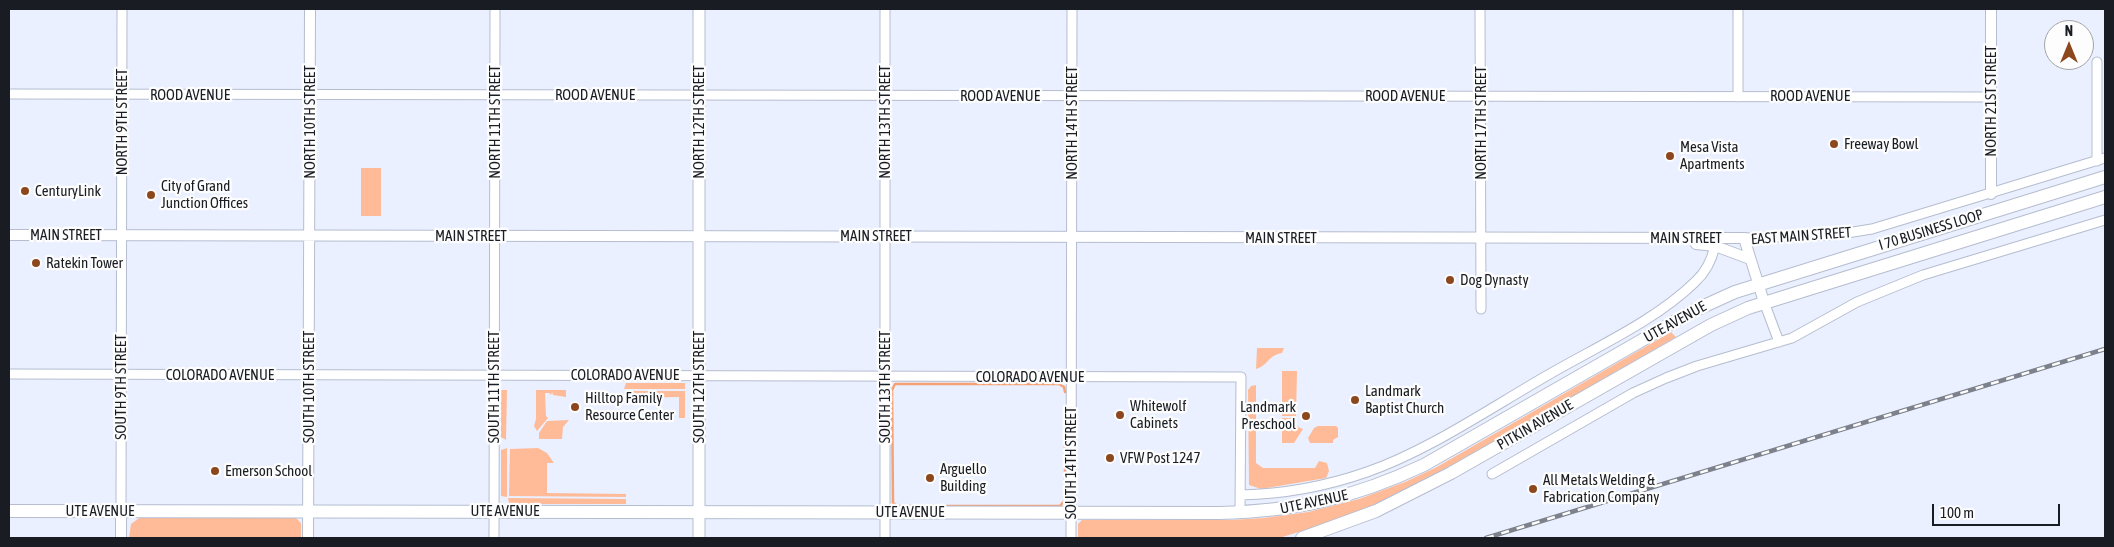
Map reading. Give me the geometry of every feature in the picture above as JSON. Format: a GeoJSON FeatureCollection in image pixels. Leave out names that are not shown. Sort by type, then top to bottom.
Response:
{"type":"FeatureCollection","features":[{"type":"Feature","properties":{"kind":"main road","name":"NORTH 12TH STREET"},"geometry":{"type":"LineString","coordinates":[[698,236],[699,9]]}},
{"type":"Feature","properties":{"kind":"main road","name":"I 70 BUSINESS LOOP"},"geometry":{"type":"LineString","coordinates":[[1758,283],[2105,177]]}},
{"type":"Feature","properties":{"kind":"main road","name":"I 70 BUSINESS LOOP"},"geometry":{"type":"LineString","coordinates":[[1764,302],[2105,197]]}},
{"type":"Feature","properties":{"kind":"main road","name":"SOUTH 12TH STREET"},"geometry":{"type":"LineString","coordinates":[[698,236],[699,538]]}},
{"type":"Feature","properties":{"kind":"main road","name":"UTE AVENUE"},"geometry":{"type":"LineString","coordinates":[[9,511],[1071,513],[1240,512],[1291,508],[1341,498],[1396,478],[1460,445],[1693,310],[1758,283]]}},
{"type":"Feature","properties":{"kind":"main road","name":"PITKIN AVENUE"},"geometry":{"type":"LineString","coordinates":[[1302,538],[1376,511],[1451,474],[1711,324],[1764,302]]}},
{"type":"Feature","properties":{"kind":"street","name":"NORTH 9TH STREET"},"geometry":{"type":"LineString","coordinates":[[122,9],[122,235]]}},
{"type":"Feature","properties":{"kind":"street","name":"NORTH 10TH STREET"},"geometry":{"type":"LineString","coordinates":[[309,236],[310,9]]}},
{"type":"Feature","properties":{"kind":"street","name":"NORTH 11TH STREET"},"geometry":{"type":"LineString","coordinates":[[495,236],[496,9]]}},
{"type":"Feature","properties":{"kind":"street","name":"NORTH 13TH STREET"},"geometry":{"type":"LineString","coordinates":[[885,9],[885,236]]}},
{"type":"Feature","properties":{"kind":"street","name":"NORTH 14TH STREET"},"geometry":{"type":"LineString","coordinates":[[1072,9],[1072,237]]}},
{"type":"Feature","properties":{"kind":"street","name":"NORTH 17TH STREET"},"geometry":{"type":"LineString","coordinates":[[1480,9],[1481,308]]}},
{"type":"Feature","properties":{"kind":"street"},"geometry":{"type":"LineString","coordinates":[[1738,9],[1738,97]]}},
{"type":"Feature","properties":{"kind":"street","name":"NORTH 21ST STREET"},"geometry":{"type":"LineString","coordinates":[[1990,9],[1991,194]]}},
{"type":"Feature","properties":{"kind":"street"},"geometry":{"type":"LineString","coordinates":[[2096,62],[2101,160]]}},
{"type":"Feature","properties":{"kind":"street","name":"ROOD AVENUE"},"geometry":{"type":"LineString","coordinates":[[9,94],[1990,97]]}},
{"type":"Feature","properties":{"kind":"street","name":"EAST MAIN STREET"},"geometry":{"type":"LineString","coordinates":[[1779,342],[1744,238],[1854,233],[2101,160]]}},
{"type":"Feature","properties":{"kind":"street"},"geometry":{"type":"LineString","coordinates":[[1492,474],[1633,393],[1697,366],[1792,338],[1857,302],[1896,284],[1936,270],[2105,220]]}},
{"type":"Feature","properties":{"kind":"street","name":"MAIN STREET"},"geometry":{"type":"LineString","coordinates":[[9,235],[1744,238]]}},
{"type":"Feature","properties":{"kind":"street","name":"SOUTH 9TH STREET"},"geometry":{"type":"LineString","coordinates":[[121,538],[122,235]]}},
{"type":"Feature","properties":{"kind":"street","name":"SOUTH 10TH STREET"},"geometry":{"type":"LineString","coordinates":[[308,538],[309,236]]}},
{"type":"Feature","properties":{"kind":"street","name":"SOUTH 11TH STREET"},"geometry":{"type":"LineString","coordinates":[[494,538],[495,236]]}},
{"type":"Feature","properties":{"kind":"street","name":"SOUTH 13TH STREET"},"geometry":{"type":"LineString","coordinates":[[885,236],[885,538]]}},
{"type":"Feature","properties":{"kind":"street","name":"SOUTH 14TH STREET"},"geometry":{"type":"LineString","coordinates":[[1071,538],[1072,237]]}},
{"type":"Feature","properties":{"kind":"street"},"geometry":{"type":"LineString","coordinates":[[1634,238],[1715,246],[1750,259]]}},
{"type":"Feature","properties":{"kind":"street"},"geometry":{"type":"LineString","coordinates":[[1240,512],[1241,495],[1305,488],[1368,472],[1432,442],[1658,311],[1696,281],[1707,266],[1715,246]]}},
{"type":"Feature","properties":{"kind":"street","name":"COLORADO AVENUE"},"geometry":{"type":"LineString","coordinates":[[9,374],[1241,377],[1241,495]]}},
{"type":"Feature","properties":{"kind":"shaded area"},"geometry":{"type":"Polygon","coordinates":[[[361,168],[381,168],[381,216],[361,216],[361,168]]]}},
{"type":"Feature","properties":{"kind":"shaded area"},"geometry":{"type":"Polygon","coordinates":[[[1671,332],[1676,337],[1433,477],[1374,505],[1325,524],[1279,538],[1078,538],[1078,524],[1082,520],[1231,520],[1264,518],[1308,512],[1359,499],[1405,482],[1435,468],[1671,332]]]}},
{"type":"Feature","properties":{"kind":"shaded area"},"geometry":{"type":"Polygon","coordinates":[[[1257,348],[1284,348],[1282,353],[1277,354],[1263,366],[1256,369],[1257,348]]]}},
{"type":"Feature","properties":{"kind":"shaded area"},"geometry":{"type":"Polygon","coordinates":[[[1282,371],[1297,371],[1296,416],[1282,416],[1282,371]]]}},
{"type":"Feature","properties":{"kind":"shaded area"},"geometry":{"type":"Polygon","coordinates":[[[626,383],[685,383],[685,389],[624,389],[626,383]]]}},
{"type":"Feature","properties":{"kind":"shaded area"},"geometry":{"type":"Polygon","coordinates":[[[1256,385],[1256,463],[1263,468],[1315,468],[1319,461],[1327,463],[1329,471],[1326,478],[1261,489],[1249,485],[1248,390],[1251,386],[1256,385]]]}},
{"type":"Feature","properties":{"kind":"shaded area"},"geometry":{"type":"Polygon","coordinates":[[[501,390],[507,390],[506,440],[501,437],[501,390]]]}},
{"type":"Feature","properties":{"kind":"shaded area"},"geometry":{"type":"Polygon","coordinates":[[[536,390],[566,390],[566,397],[553,395],[552,392],[551,395],[545,393],[546,416],[548,418],[537,431],[534,426],[536,419],[536,390]]]}},
{"type":"Feature","properties":{"kind":"shaded area"},"geometry":{"type":"Polygon","coordinates":[[[625,391],[685,391],[685,418],[679,418],[679,397],[627,398],[625,391]]]}},
{"type":"Feature","properties":{"kind":"shaded area"},"geometry":{"type":"Polygon","coordinates":[[[1282,418],[1296,418],[1296,426],[1303,429],[1294,443],[1282,443],[1282,418]]]}},
{"type":"Feature","properties":{"kind":"shaded area"},"geometry":{"type":"Polygon","coordinates":[[[569,420],[563,427],[562,439],[539,439],[539,433],[547,421],[569,420]]]}},
{"type":"Feature","properties":{"kind":"shaded area"},"geometry":{"type":"Polygon","coordinates":[[[1318,426],[1336,426],[1338,428],[1338,437],[1333,440],[1333,443],[1310,443],[1308,438],[1314,428],[1318,426]]]}},
{"type":"Feature","properties":{"kind":"shaded area"},"geometry":{"type":"Polygon","coordinates":[[[507,448],[507,497],[501,496],[501,450],[507,448]]]}},
{"type":"Feature","properties":{"kind":"shaded area"},"geometry":{"type":"Polygon","coordinates":[[[538,448],[547,453],[554,463],[547,463],[547,493],[626,494],[626,497],[509,496],[510,449],[538,448]]]}},
{"type":"Feature","properties":{"kind":"shaded area"},"geometry":{"type":"Polygon","coordinates":[[[508,498],[626,499],[626,504],[509,504],[508,498]]]}},
{"type":"Feature","properties":{"kind":"shaded area"},"geometry":{"type":"Polygon","coordinates":[[[139,518],[296,518],[301,523],[301,538],[129,538],[131,524],[139,518]]]}},
{"type":"Feature","properties":{"kind":"waterway"},"geometry":{"type":"LineString","coordinates":[[1065,392],[1064,387],[1059,384],[895,384],[892,390],[893,503],[898,506],[1060,506],[1065,500],[1065,440]]}},
{"type":"Feature","properties":{"kind":"railway"},"geometry":{"type":"LineString","coordinates":[[1486,538],[2105,349]]}},
{"type":"Feature","properties":{"kind":"place","name":"Freeway Bowl"},"geometry":{"type":"Point","coordinates":[1834,144]}},
{"type":"Feature","properties":{"kind":"place","name":"Mesa Vista Apartments"},"geometry":{"type":"Point","coordinates":[1670,156]}},
{"type":"Feature","properties":{"kind":"place","name":"CenturyLink"},"geometry":{"type":"Point","coordinates":[25,191]}},
{"type":"Feature","properties":{"kind":"place","name":"City of Grand Junction Offices"},"geometry":{"type":"Point","coordinates":[151,195]}},
{"type":"Feature","properties":{"kind":"place","name":"Ratekin Tower"},"geometry":{"type":"Point","coordinates":[36,263]}},
{"type":"Feature","properties":{"kind":"place","name":"Dog Dynasty"},"geometry":{"type":"Point","coordinates":[1450,280]}},
{"type":"Feature","properties":{"kind":"place","name":"Landmark Baptist Church"},"geometry":{"type":"Point","coordinates":[1355,400]}},
{"type":"Feature","properties":{"kind":"place","name":"Hilltop Family Resource Center"},"geometry":{"type":"Point","coordinates":[575,407]}},
{"type":"Feature","properties":{"kind":"place","name":"Whitewolf Cabinets"},"geometry":{"type":"Point","coordinates":[1120,415]}},
{"type":"Feature","properties":{"kind":"place","name":"Landmark Preschool"},"geometry":{"type":"Point","coordinates":[1306,416]}},
{"type":"Feature","properties":{"kind":"place","name":"VFW Post 1247"},"geometry":{"type":"Point","coordinates":[1110,458]}},
{"type":"Feature","properties":{"kind":"place","name":"Emerson School"},"geometry":{"type":"Point","coordinates":[215,471]}},
{"type":"Feature","properties":{"kind":"place","name":"Arguello Building"},"geometry":{"type":"Point","coordinates":[930,478]}},
{"type":"Feature","properties":{"kind":"place","name":"All Metals Welding & Fabrication Company"},"geometry":{"type":"Point","coordinates":[1533,489]}}]}
